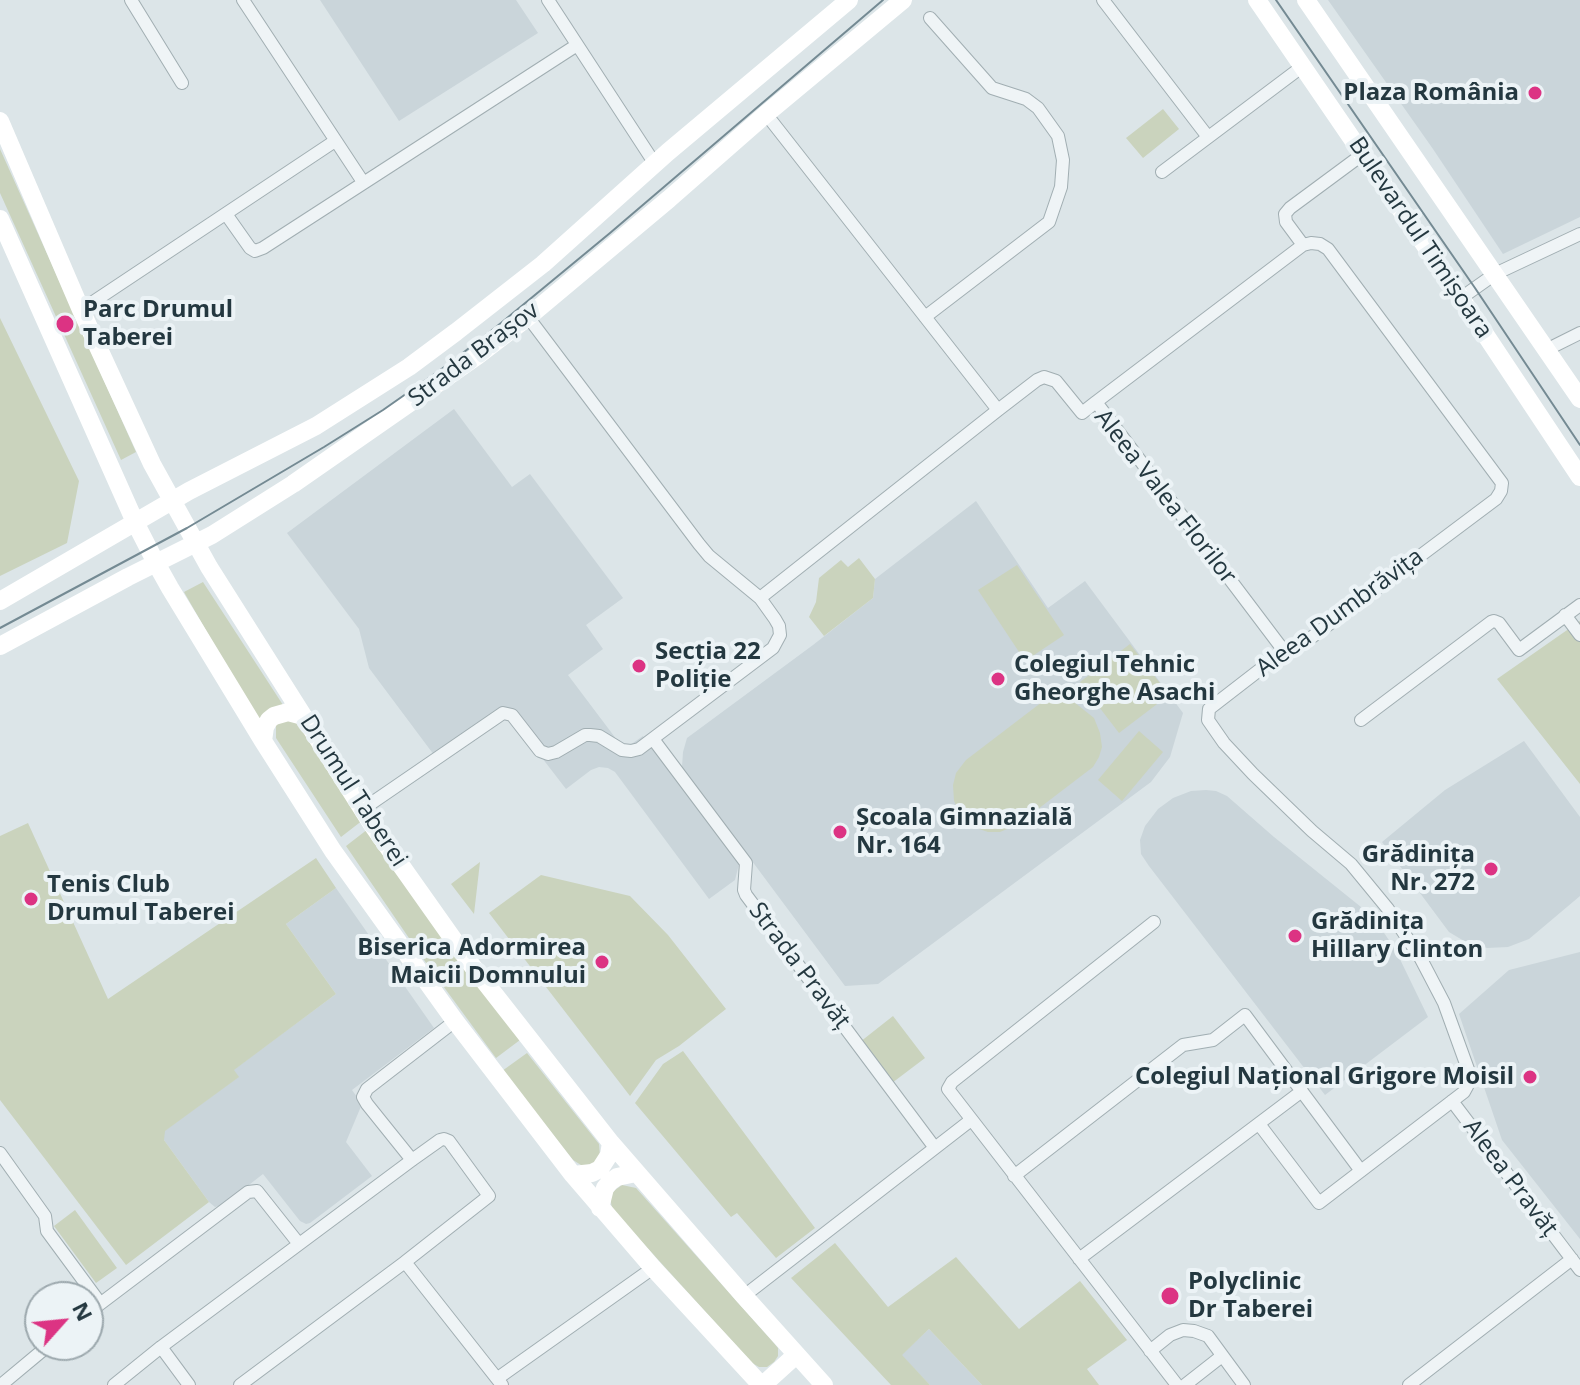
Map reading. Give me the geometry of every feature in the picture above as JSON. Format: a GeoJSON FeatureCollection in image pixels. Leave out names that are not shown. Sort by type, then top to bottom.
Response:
{"type":"FeatureCollection","features":[{"type":"Feature","properties":{"kind":"main road","name":"Strada Brașov"},"geometry":{"type":"LineString","coordinates":[[0,601],[189,491],[316,426],[384,384],[514,288],[849,0]]}},
{"type":"Feature","properties":{"kind":"main road","name":"Strada Brașov"},"geometry":{"type":"LineString","coordinates":[[0,646],[212,535],[293,484],[477,356],[680,190],[903,0]]}},
{"type":"Feature","properties":{"kind":"main road","name":"Bulevardul Timișoara"},"geometry":{"type":"LineString","coordinates":[[1257,0],[1580,477]]}},
{"type":"Feature","properties":{"kind":"main road","name":"Bulevardul Timișoara"},"geometry":{"type":"LineString","coordinates":[[1306,0],[1580,399]]}},
{"type":"Feature","properties":{"kind":"main road","name":"Drumul Taberei"},"geometry":{"type":"LineString","coordinates":[[0,121],[81,310],[152,464],[196,544],[363,809],[470,963],[611,1143],[824,1385]]}},
{"type":"Feature","properties":{"kind":"main road","name":"Drumul Taberei"},"geometry":{"type":"LineString","coordinates":[[0,219],[156,563],[333,851],[455,1021],[573,1175],[653,1268],[762,1385]]}},
{"type":"Feature","properties":{"kind":"main road"},"geometry":{"type":"LineString","coordinates":[[263,741],[265,727],[274,716],[288,712],[303,716]]}},
{"type":"Feature","properties":{"kind":"main road"},"geometry":{"type":"LineString","coordinates":[[573,1175],[600,1169],[609,1155],[611,1143]]}},
{"type":"Feature","properties":{"kind":"main road"},"geometry":{"type":"LineString","coordinates":[[600,1208],[602,1196],[610,1182],[617,1177],[636,1173]]}},
{"type":"Feature","properties":{"kind":"main road"},"geometry":{"type":"LineString","coordinates":[[762,1385],[796,1355]]}},
{"type":"Feature","properties":{"kind":"street"},"geometry":{"type":"LineString","coordinates":[[131,0],[182,83]]}},
{"type":"Feature","properties":{"kind":"street"},"geometry":{"type":"LineString","coordinates":[[243,0],[363,182]]}},
{"type":"Feature","properties":{"kind":"street"},"geometry":{"type":"LineString","coordinates":[[548,0],[655,164]]}},
{"type":"Feature","properties":{"kind":"street"},"geometry":{"type":"LineString","coordinates":[[1103,0],[1208,137]]}},
{"type":"Feature","properties":{"kind":"street"},"geometry":{"type":"LineString","coordinates":[[925,317],[1049,222],[1061,187],[1063,160],[1058,136],[1038,108],[1026,99],[992,88],[930,18]]}},
{"type":"Feature","properties":{"kind":"street"},"geometry":{"type":"LineString","coordinates":[[226,214],[250,248],[255,251],[263,248],[577,45]]}},
{"type":"Feature","properties":{"kind":"street"},"geometry":{"type":"LineString","coordinates":[[1162,172],[1303,66]]}},
{"type":"Feature","properties":{"kind":"street"},"geometry":{"type":"LineString","coordinates":[[766,114],[998,410]]}},
{"type":"Feature","properties":{"kind":"street"},"geometry":{"type":"LineString","coordinates":[[81,310],[335,141]]}},
{"type":"Feature","properties":{"kind":"street"},"geometry":{"type":"LineString","coordinates":[[1096,402],[1303,245],[1286,222],[1285,214],[1363,154]]}},
{"type":"Feature","properties":{"kind":"street"},"geometry":{"type":"LineString","coordinates":[[1461,298],[1495,274],[1580,234]]}},
{"type":"Feature","properties":{"kind":"street","name":"Aleea Dumbrăvița"},"geometry":{"type":"LineString","coordinates":[[1303,245],[1320,244],[1328,249],[1502,483],[1501,491],[1496,499],[1304,643],[1284,651],[1209,709],[1208,720],[1224,743],[1253,774],[1351,864],[1413,946],[1444,1003],[1469,1072],[1468,1087],[1452,1101]]}},
{"type":"Feature","properties":{"kind":"street"},"geometry":{"type":"LineString","coordinates":[[363,809],[503,713],[512,715],[540,751],[548,754],[585,735],[599,736],[627,751],[639,749],[773,648],[778,641],[779,626],[760,598],[699,544],[528,317]]}},
{"type":"Feature","properties":{"kind":"street"},"geometry":{"type":"LineString","coordinates":[[1546,350],[1580,333]]}},
{"type":"Feature","properties":{"kind":"street","name":"Aleea Valea Florilor"},"geometry":{"type":"LineString","coordinates":[[760,598],[1044,377],[1056,381],[1082,413],[1096,402],[1284,651]]}},
{"type":"Feature","properties":{"kind":"street"},"geometry":{"type":"LineString","coordinates":[[1361,720],[1491,622],[1499,623],[1519,650],[1580,605]]}},
{"type":"Feature","properties":{"kind":"street"},"geometry":{"type":"LineString","coordinates":[[1565,615],[1580,635]]}},
{"type":"Feature","properties":{"kind":"street","name":"Strada Pravăț"},"geometry":{"type":"LineString","coordinates":[[653,739],[746,863],[746,895],[935,1148]]}},
{"type":"Feature","properties":{"kind":"street"},"geometry":{"type":"LineString","coordinates":[[1154,922],[949,1084],[949,1092],[1177,1385]]}},
{"type":"Feature","properties":{"kind":"street"},"geometry":{"type":"LineString","coordinates":[[1014,1176],[1183,1045],[1213,1040],[1245,1015],[1361,1171]]}},
{"type":"Feature","properties":{"kind":"street"},"geometry":{"type":"LineString","coordinates":[[412,1160],[363,1097],[367,1089],[455,1021]]}},
{"type":"Feature","properties":{"kind":"street"},"geometry":{"type":"LineString","coordinates":[[1079,1259],[1302,1091]]}},
{"type":"Feature","properties":{"kind":"street","name":"Aleea Pravăț"},"geometry":{"type":"LineString","coordinates":[[1259,1124],[1319,1203],[1452,1101],[1576,1265]]}},
{"type":"Feature","properties":{"kind":"street"},"geometry":{"type":"LineString","coordinates":[[744,1296],[971,1120]]}},
{"type":"Feature","properties":{"kind":"street"},"geometry":{"type":"LineString","coordinates":[[114,1385],[412,1160],[440,1140],[449,1141],[489,1196],[240,1385]]}},
{"type":"Feature","properties":{"kind":"street"},"geometry":{"type":"LineString","coordinates":[[0,1153],[45,1216],[47,1231],[84,1281]]}},
{"type":"Feature","properties":{"kind":"street"},"geometry":{"type":"LineString","coordinates":[[104,1300],[248,1192],[257,1191],[299,1244]]}},
{"type":"Feature","properties":{"kind":"street"},"geometry":{"type":"LineString","coordinates":[[405,1262],[500,1382],[653,1268]]}},
{"type":"Feature","properties":{"kind":"street"},"geometry":{"type":"LineString","coordinates":[[1409,1385],[1529,1293],[1576,1265]]}},
{"type":"Feature","properties":{"kind":"street"},"geometry":{"type":"LineString","coordinates":[[1150,1351],[1170,1335],[1183,1330],[1208,1336],[1244,1385]]}},
{"type":"Feature","properties":{"kind":"street"},"geometry":{"type":"LineString","coordinates":[[161,1347],[189,1385]]}},
{"type":"Feature","properties":{"kind":"street"},"geometry":{"type":"LineString","coordinates":[[1185,1385],[1222,1356]]}},
{"type":"Feature","properties":{"kind":"street"},"geometry":{"type":"LineString","coordinates":[[1,1385],[30,1361]]}},
{"type":"Feature","properties":{"kind":"shaded area"},"geometry":{"type":"Polygon","coordinates":[[[320,0],[516,0],[538,33],[399,121],[320,0]]]}},
{"type":"Feature","properties":{"kind":"shaded area"},"geometry":{"type":"Polygon","coordinates":[[[1328,0],[1580,0],[1580,217],[1503,254],[1328,0]]]}},
{"type":"Feature","properties":{"kind":"shaded area"},"geometry":{"type":"Polygon","coordinates":[[[454,409],[512,487],[530,474],[623,598],[586,625],[603,649],[568,675],[620,744],[630,745],[643,736],[739,864],[735,880],[709,899],[615,772],[599,767],[566,789],[507,716],[440,763],[369,668],[359,629],[287,533],[454,409]]]}},
{"type":"Feature","properties":{"kind":"shaded area"},"geometry":{"type":"Polygon","coordinates":[[[976,501],[1048,608],[1085,581],[1183,713],[1170,757],[1151,782],[878,984],[845,986],[682,767],[683,752],[687,738],[873,598],[875,579],[976,501]]]}},
{"type":"Feature","properties":{"kind":"shaded area","name":"Grădinița Nr. 272"},"geometry":{"type":"Polygon","coordinates":[[[1524,741],[1580,817],[1580,896],[1529,939],[1508,947],[1487,948],[1464,941],[1449,932],[1382,842],[1445,790],[1524,741]]]}},
{"type":"Feature","properties":{"kind":"shaded area","name":"Grădinița Hillary Clinton"},"geometry":{"type":"Polygon","coordinates":[[[1206,790],[1227,796],[1378,924],[1395,949],[1428,1017],[1325,1095],[1141,854],[1140,840],[1145,826],[1158,809],[1173,798],[1191,791],[1206,790]]]}},
{"type":"Feature","properties":{"kind":"shaded area"},"geometry":{"type":"Polygon","coordinates":[[[336,888],[434,1028],[352,1090],[362,1104],[346,1142],[372,1176],[306,1224],[300,1221],[263,1174],[223,1205],[215,1207],[164,1140],[164,1131],[238,1077],[233,1070],[336,994],[286,924],[336,888]]]}},
{"type":"Feature","properties":{"kind":"shaded area","name":"Colegiul Național Grigore Moisil"},"geometry":{"type":"Polygon","coordinates":[[[1580,952],[1580,1239],[1502,1140],[1459,1014],[1509,970],[1580,952]]]}},
{"type":"Feature","properties":{"kind":"shaded area"},"geometry":{"type":"Polygon","coordinates":[[[929,1329],[982,1385],[930,1385],[901,1355],[929,1329]]]}},
{"type":"Feature","properties":{"kind":"green space"},"geometry":{"type":"Polygon","coordinates":[[[1163,109],[1179,129],[1143,158],[1126,138],[1163,109]]]}},
{"type":"Feature","properties":{"kind":"green space"},"geometry":{"type":"Polygon","coordinates":[[[0,149],[136,452],[121,460],[0,193],[0,149]]]}},
{"type":"Feature","properties":{"kind":"green space"},"geometry":{"type":"Polygon","coordinates":[[[0,318],[79,481],[67,543],[0,576],[0,318]]]}},
{"type":"Feature","properties":{"kind":"green space"},"geometry":{"type":"Polygon","coordinates":[[[859,558],[875,579],[873,598],[824,636],[809,617],[816,602],[819,578],[841,560],[848,567],[859,558]]]}},
{"type":"Feature","properties":{"kind":"green space"},"geometry":{"type":"Polygon","coordinates":[[[1017,565],[1064,635],[1025,661],[978,590],[1017,565]]]}},
{"type":"Feature","properties":{"kind":"green space"},"geometry":{"type":"Polygon","coordinates":[[[203,582],[283,705],[259,723],[184,592],[203,582]]]}},
{"type":"Feature","properties":{"kind":"green space"},"geometry":{"type":"Polygon","coordinates":[[[1580,621],[1580,784],[1497,679],[1580,621]]]}},
{"type":"Feature","properties":{"kind":"green space"},"geometry":{"type":"Polygon","coordinates":[[[1130,644],[1169,695],[1119,733],[1080,682],[1130,644]]]}},
{"type":"Feature","properties":{"kind":"green space"},"geometry":{"type":"Polygon","coordinates":[[[1042,702],[1074,702],[1094,718],[1102,747],[1093,767],[1017,825],[1000,832],[976,828],[962,817],[954,801],[956,773],[966,760],[1042,702]]]}},
{"type":"Feature","properties":{"kind":"green space"},"geometry":{"type":"Polygon","coordinates":[[[281,719],[298,721],[363,820],[341,837],[276,738],[276,724],[281,719]]]}},
{"type":"Feature","properties":{"kind":"green space"},"geometry":{"type":"Polygon","coordinates":[[[1139,731],[1163,752],[1122,801],[1098,780],[1139,731]]]}},
{"type":"Feature","properties":{"kind":"green space"},"geometry":{"type":"Polygon","coordinates":[[[28,823],[108,999],[316,858],[336,888],[286,924],[336,994],[234,1070],[239,1077],[165,1131],[164,1140],[209,1202],[126,1265],[0,1100],[0,836],[28,823]]]}},
{"type":"Feature","properties":{"kind":"green space"},"geometry":{"type":"Polygon","coordinates":[[[368,829],[520,1040],[496,1058],[346,846],[368,829]]]}},
{"type":"Feature","properties":{"kind":"green space"},"geometry":{"type":"Polygon","coordinates":[[[480,862],[474,914],[451,884],[480,862]]]}},
{"type":"Feature","properties":{"kind":"green space"},"geometry":{"type":"Polygon","coordinates":[[[541,875],[630,896],[668,935],[726,1009],[656,1060],[630,1096],[489,913],[541,875]]]}},
{"type":"Feature","properties":{"kind":"green space"},"geometry":{"type":"Polygon","coordinates":[[[893,1016],[925,1058],[892,1083],[860,1042],[893,1016]]]}},
{"type":"Feature","properties":{"kind":"green space"},"geometry":{"type":"Polygon","coordinates":[[[683,1051],[815,1228],[776,1258],[737,1213],[731,1217],[635,1103],[663,1064],[683,1051]]]}},
{"type":"Feature","properties":{"kind":"green space"},"geometry":{"type":"Polygon","coordinates":[[[527,1053],[599,1144],[600,1156],[595,1162],[581,1165],[573,1160],[502,1071],[527,1053]]]}},
{"type":"Feature","properties":{"kind":"green space"},"geometry":{"type":"Polygon","coordinates":[[[622,1185],[636,1188],[773,1342],[778,1348],[774,1362],[767,1367],[752,1363],[612,1209],[610,1196],[622,1185]]]}},
{"type":"Feature","properties":{"kind":"green space"},"geometry":{"type":"Polygon","coordinates":[[[75,1210],[117,1268],[95,1281],[54,1226],[75,1210]]]}},
{"type":"Feature","properties":{"kind":"green space"},"geometry":{"type":"Polygon","coordinates":[[[835,1243],[888,1307],[956,1257],[1019,1329],[1080,1281],[1127,1340],[1087,1369],[1099,1385],[982,1385],[929,1329],[902,1355],[930,1385],[891,1385],[791,1278],[835,1243]]]}},
{"type":"Feature","properties":{"kind":"tram line"},"geometry":{"type":"LineString","coordinates":[[0,628],[187,528],[383,410],[450,363],[610,233],[883,0]]}},
{"type":"Feature","properties":{"kind":"tram line"},"geometry":{"type":"LineString","coordinates":[[1276,0],[1580,445]]}},
{"type":"Feature","properties":{"kind":"place","name":"Plaza România"},"geometry":{"type":"Point","coordinates":[1535,93]}},
{"type":"Feature","properties":{"kind":"place","name":"Parc Drumul Taberei"},"geometry":{"type":"Point","coordinates":[65,324]}},
{"type":"Feature","properties":{"kind":"place","name":"Secția 22 Poliție"},"geometry":{"type":"Point","coordinates":[639,666]}},
{"type":"Feature","properties":{"kind":"place","name":"Colegiul Tehnic Gheorghe Asachi"},"geometry":{"type":"Point","coordinates":[998,679]}},
{"type":"Feature","properties":{"kind":"place","name":"Școala Gimnazială Nr. 164"},"geometry":{"type":"Point","coordinates":[840,832]}},
{"type":"Feature","properties":{"kind":"place","name":"Grădinița Nr. 272"},"geometry":{"type":"Point","coordinates":[1491,869]}},
{"type":"Feature","properties":{"kind":"place","name":"Tenis Club Drumul Taberei"},"geometry":{"type":"Point","coordinates":[31,899]}},
{"type":"Feature","properties":{"kind":"place","name":"Grădinița Hillary Clinton"},"geometry":{"type":"Point","coordinates":[1295,936]}},
{"type":"Feature","properties":{"kind":"place","name":"Biserica Adormirea Maicii Domnului"},"geometry":{"type":"Point","coordinates":[602,962]}},
{"type":"Feature","properties":{"kind":"place","name":"Colegiul Național Grigore Moisil"},"geometry":{"type":"Point","coordinates":[1530,1077]}},
{"type":"Feature","properties":{"kind":"place","name":"Polyclinic Dr Taberei"},"geometry":{"type":"Point","coordinates":[1170,1296]}}]}
